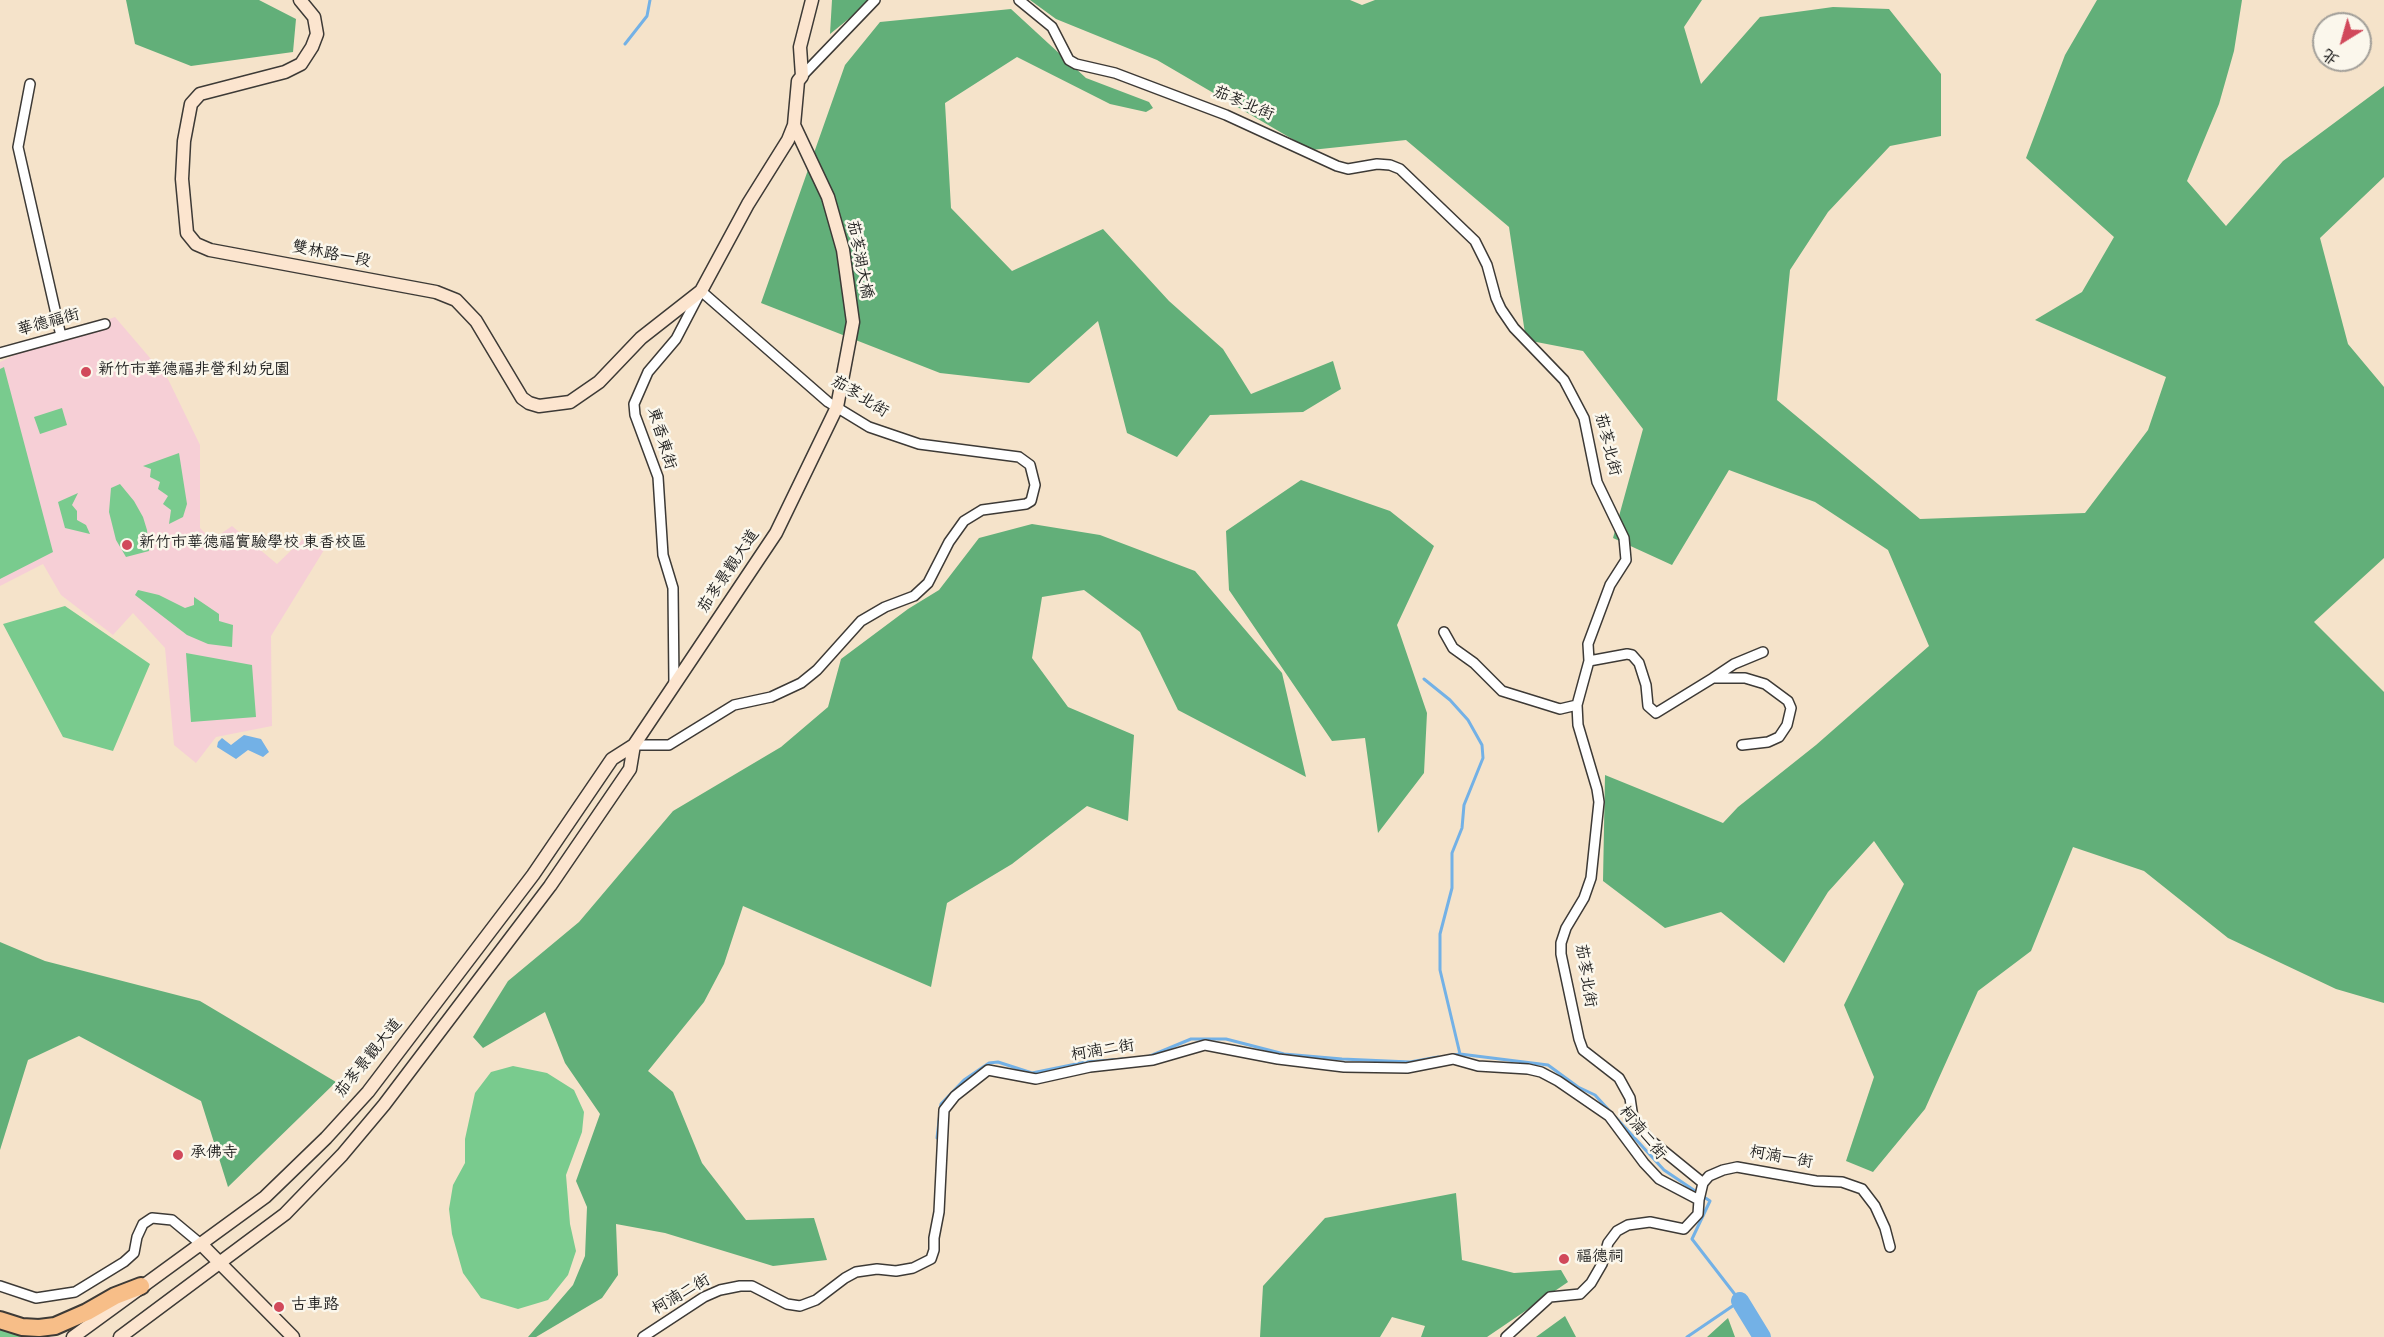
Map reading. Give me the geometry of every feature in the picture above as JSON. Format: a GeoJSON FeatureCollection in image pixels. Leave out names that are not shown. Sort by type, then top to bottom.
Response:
{"type":"FeatureCollection","features":[{"type":"Feature","properties":{"kind":"highway"},"geometry":{"type":"LineString","coordinates":[[0,1320],[22,1327],[55,1326],[115,1296],[141,1286]]}},
{"type":"Feature","properties":{"kind":"street","name":"雙林路一段"},"geometry":{"type":"LineString","coordinates":[[300,0],[314,17],[316,34],[301,64],[285,72],[200,94],[191,104],[183,141],[182,178],[187,233],[196,244],[210,250],[436,292],[456,300],[476,321],[522,398],[529,404],[539,406],[570,402],[579,396],[614,368],[641,338],[701,291]]}},
{"type":"Feature","properties":{"kind":"street"},"geometry":{"type":"LineString","coordinates":[[802,76],[800,47],[812,0]]}},
{"type":"Feature","properties":{"kind":"street"},"geometry":{"type":"LineString","coordinates":[[701,291],[748,204],[788,140],[794,124],[798,81],[875,0]]}},
{"type":"Feature","properties":{"kind":"street","name":"茄苳北街"},"geometry":{"type":"LineString","coordinates":[[1019,0],[1052,27],[1069,60],[1076,64],[1115,74],[1227,115],[1337,166],[1348,169],[1377,164],[1400,169],[1475,241],[1487,265],[1501,309],[1514,328],[1564,380],[1584,418],[1597,482],[1624,538],[1626,560],[1610,585],[1588,644],[1589,661],[1577,705],[1578,725],[1599,802],[1591,878],[1584,898],[1566,928],[1561,943],[1561,954],[1583,1050],[1619,1078],[1630,1098],[1633,1119],[1649,1139],[1703,1183]]}},
{"type":"Feature","properties":{"kind":"street"},"geometry":{"type":"LineString","coordinates":[[30,84],[18,147],[62,336]]}},
{"type":"Feature","properties":{"kind":"street","name":"茄苳湖大橋"},"geometry":{"type":"LineString","coordinates":[[794,124],[828,197],[843,249],[852,322],[837,407]]}},
{"type":"Feature","properties":{"kind":"street","name":"茄苳北街"},"geometry":{"type":"LineString","coordinates":[[633,745],[669,745],[734,705],[771,697],[801,684],[829,658],[861,621],[885,607],[914,596],[928,584],[949,542],[964,521],[981,510],[1026,504],[1031,501],[1035,485],[1033,470],[1025,460],[1019,457],[911,442],[869,427],[828,402],[701,291]]}},
{"type":"Feature","properties":{"kind":"street","name":"東香東街"},"geometry":{"type":"LineString","coordinates":[[674,684],[673,588],[663,555],[658,477],[635,415],[634,404],[648,372],[676,339],[701,291]]}},
{"type":"Feature","properties":{"kind":"street","name":"華德福街"},"geometry":{"type":"LineString","coordinates":[[0,353],[105,324]]}},
{"type":"Feature","properties":{"kind":"street","name":"茄苳景觀大道"},"geometry":{"type":"LineString","coordinates":[[73,1337],[265,1197],[326,1138],[368,1092],[532,875],[612,759],[633,745],[776,533],[837,407]]}},
{"type":"Feature","properties":{"kind":"street"},"geometry":{"type":"LineString","coordinates":[[1444,632],[1453,648],[1474,663],[1502,691],[1560,708],[1577,705]]}},
{"type":"Feature","properties":{"kind":"street"},"geometry":{"type":"LineString","coordinates":[[1589,661],[1632,655],[1640,663],[1646,685],[1648,706],[1656,713],[1734,664],[1763,652]]}},
{"type":"Feature","properties":{"kind":"street"},"geometry":{"type":"LineString","coordinates":[[1713,678],[1745,678],[1765,684],[1788,701],[1791,708],[1787,725],[1779,737],[1768,742],[1742,745]]}},
{"type":"Feature","properties":{"kind":"street","name":"茄苳景觀大道"},"geometry":{"type":"LineString","coordinates":[[120,1337],[285,1214],[342,1155],[384,1105],[550,886],[630,769],[633,745]]}},
{"type":"Feature","properties":{"kind":"street","name":"柯湳二街"},"geometry":{"type":"LineString","coordinates":[[643,1337],[704,1297],[720,1290],[752,1286],[787,1304],[800,1306],[816,1300],[856,1272],[877,1269],[896,1271],[913,1268],[931,1259],[939,1212],[944,1110],[955,1096],[988,1070],[1036,1079],[1090,1067],[1153,1060],[1205,1045],[1278,1059],[1344,1067],[1407,1068],[1453,1059],[1478,1066],[1528,1069],[1541,1072],[1558,1081],[1609,1116],[1644,1163],[1659,1179],[1699,1200]]}},
{"type":"Feature","properties":{"kind":"street","name":"柯湳一街"},"geometry":{"type":"LineString","coordinates":[[1703,1183],[1709,1176],[1737,1167],[1816,1181],[1842,1182],[1862,1189],[1875,1206],[1885,1228],[1890,1247]]}},
{"type":"Feature","properties":{"kind":"street"},"geometry":{"type":"LineString","coordinates":[[1506,1337],[1551,1297],[1580,1294],[1602,1264],[1608,1243],[1617,1231],[1628,1225],[1650,1222],[1684,1229],[1698,1214],[1703,1183]]}},
{"type":"Feature","properties":{"kind":"street"},"geometry":{"type":"LineString","coordinates":[[0,1286],[36,1298],[75,1292],[124,1262],[134,1252],[143,1224],[152,1218],[172,1220],[202,1245],[293,1337]]}},
{"type":"Feature","properties":{"kind":"shaded area","name":"新竹市華德福實驗學校 東香校區"},"geometry":{"type":"Polygon","coordinates":[[[115,317],[168,379],[200,445],[200,528],[212,540],[232,526],[277,564],[307,535],[324,550],[271,636],[272,726],[216,737],[196,763],[174,745],[165,648],[133,613],[113,635],[61,595],[43,564],[0,586],[0,362],[23,351],[115,317]]]}},
{"type":"Feature","properties":{"kind":"green space"},"geometry":{"type":"Polygon","coordinates":[[[126,0],[259,0],[296,19],[293,52],[191,66],[135,44],[126,0]]]}},
{"type":"Feature","properties":{"kind":"green space"},"geometry":{"type":"Polygon","coordinates":[[[832,0],[872,0],[830,34],[832,0]]]}},
{"type":"Feature","properties":{"kind":"green space"},"geometry":{"type":"Polygon","coordinates":[[[1030,0],[1350,0],[1362,5],[1375,0],[1702,0],[1684,27],[1701,84],[1760,17],[1833,7],[1889,9],[1941,74],[1941,136],[1890,146],[1828,212],[1790,270],[1777,400],[1920,519],[2085,513],[2148,430],[2166,377],[2035,320],[2082,292],[2114,237],[2026,158],[2065,55],[2097,0],[2242,0],[2234,51],[2219,104],[2187,181],[2226,226],[2283,161],[2384,86],[2384,177],[2320,238],[2348,344],[2384,387],[2384,558],[2314,622],[2384,692],[2384,1003],[2336,989],[2228,938],[2144,871],[2073,847],[2031,951],[1978,991],[1925,1109],[1873,1172],[1846,1161],[1874,1077],[1844,1005],[1904,884],[1874,841],[1828,892],[1784,963],[1721,912],[1665,928],[1603,881],[1605,775],[1723,823],[1738,807],[1816,745],[1929,646],[1888,550],[1815,502],[1729,470],[1672,565],[1613,538],[1643,429],[1583,351],[1526,340],[1509,227],[1406,140],[1311,150],[1157,60],[1056,19],[1030,0]]]}},
{"type":"Feature","properties":{"kind":"green space"},"geometry":{"type":"Polygon","coordinates":[[[1011,9],[1086,78],[1149,102],[1153,108],[1146,112],[1110,104],[1017,57],[945,103],[951,208],[1012,271],[1103,229],[1169,301],[1223,349],[1251,394],[1333,361],[1341,389],[1303,412],[1210,415],[1177,457],[1127,433],[1098,321],[1029,383],[940,373],[761,303],[845,65],[880,22],[1011,9]]]}},
{"type":"Feature","properties":{"kind":"green space"},"geometry":{"type":"Polygon","coordinates":[[[4,367],[53,552],[0,579],[0,369],[4,367]]]}},
{"type":"Feature","properties":{"kind":"green space"},"geometry":{"type":"Polygon","coordinates":[[[62,408],[67,425],[40,434],[34,417],[62,408]]]}},
{"type":"Feature","properties":{"kind":"green space"},"geometry":{"type":"Polygon","coordinates":[[[179,453],[187,504],[183,517],[169,524],[171,510],[163,504],[168,496],[158,489],[160,482],[150,477],[151,469],[143,466],[179,453]]]}},
{"type":"Feature","properties":{"kind":"green space"},"geometry":{"type":"Polygon","coordinates":[[[1301,480],[1390,511],[1434,546],[1397,625],[1427,713],[1424,773],[1378,833],[1365,738],[1332,741],[1229,590],[1226,531],[1301,480]]]}},
{"type":"Feature","properties":{"kind":"green space"},"geometry":{"type":"Polygon","coordinates":[[[120,484],[143,517],[149,551],[126,557],[116,540],[109,512],[111,488],[120,484]]]}},
{"type":"Feature","properties":{"kind":"green space"},"geometry":{"type":"Polygon","coordinates":[[[78,493],[72,505],[77,511],[77,520],[86,525],[90,534],[65,528],[58,502],[78,493]]]}},
{"type":"Feature","properties":{"kind":"green space"},"geometry":{"type":"Polygon","coordinates":[[[1032,524],[1100,535],[1195,571],[1282,673],[1306,777],[1178,710],[1140,632],[1084,590],[1042,597],[1032,658],[1068,707],[1134,735],[1128,821],[1087,806],[1012,864],[947,903],[931,987],[743,906],[724,964],[704,1002],[648,1071],[673,1092],[702,1163],[746,1220],[814,1218],[827,1260],[773,1266],[665,1233],[616,1224],[618,1275],[602,1298],[536,1337],[528,1337],[573,1285],[585,1256],[587,1207],[576,1181],[600,1114],[565,1063],[545,1012],[483,1048],[473,1037],[508,981],[579,922],[673,811],[781,747],[828,707],[841,659],[908,609],[939,590],[979,538],[1032,524]]]}},
{"type":"Feature","properties":{"kind":"green space"},"geometry":{"type":"Polygon","coordinates":[[[138,590],[159,595],[185,608],[194,605],[194,597],[219,614],[219,621],[233,625],[232,647],[208,644],[187,635],[135,595],[138,590]]]}},
{"type":"Feature","properties":{"kind":"green space"},"geometry":{"type":"Polygon","coordinates":[[[65,606],[150,664],[113,751],[63,737],[3,624],[65,606]]]}},
{"type":"Feature","properties":{"kind":"green space"},"geometry":{"type":"Polygon","coordinates":[[[186,653],[252,665],[256,717],[191,722],[186,653]]]}},
{"type":"Feature","properties":{"kind":"green space"},"geometry":{"type":"Polygon","coordinates":[[[0,942],[45,961],[200,1001],[336,1082],[228,1187],[201,1101],[79,1036],[28,1060],[0,1150],[0,942]]]}},
{"type":"Feature","properties":{"kind":"green space"},"geometry":{"type":"Polygon","coordinates":[[[513,1066],[547,1073],[574,1090],[584,1112],[582,1132],[566,1175],[570,1224],[576,1251],[568,1275],[548,1300],[518,1309],[481,1298],[463,1273],[452,1234],[449,1209],[453,1185],[465,1163],[465,1139],[475,1093],[491,1072],[513,1066]]]}},
{"type":"Feature","properties":{"kind":"green space"},"geometry":{"type":"Polygon","coordinates":[[[1456,1193],[1462,1260],[1514,1273],[1561,1270],[1568,1282],[1487,1337],[1421,1337],[1425,1326],[1392,1317],[1380,1337],[1260,1337],[1263,1286],[1325,1218],[1456,1193]]]}},
{"type":"Feature","properties":{"kind":"green space"},"geometry":{"type":"Polygon","coordinates":[[[1565,1316],[1576,1337],[1536,1337],[1565,1316]]]}},
{"type":"Feature","properties":{"kind":"green space"},"geometry":{"type":"Polygon","coordinates":[[[1728,1318],[1735,1337],[1707,1337],[1728,1318]]]}},
{"type":"Feature","properties":{"kind":"green space"},"geometry":{"type":"Polygon","coordinates":[[[0,1328],[17,1334],[36,1336],[55,1332],[49,1337],[0,1337],[0,1328]]]}},
{"type":"Feature","properties":{"kind":"water"},"geometry":{"type":"Polygon","coordinates":[[[244,735],[261,739],[269,752],[263,757],[248,750],[236,759],[217,747],[222,738],[231,745],[244,735]]]}},
{"type":"Feature","properties":{"kind":"waterway"},"geometry":{"type":"LineString","coordinates":[[625,44],[647,16],[650,0]]}},
{"type":"Feature","properties":{"kind":"waterway"},"geometry":{"type":"LineString","coordinates":[[1424,679],[1450,700],[1468,720],[1482,745],[1483,758],[1464,805],[1462,828],[1452,853],[1452,888],[1440,934],[1440,970],[1460,1054]]}},
{"type":"Feature","properties":{"kind":"waterway"},"geometry":{"type":"LineString","coordinates":[[1150,1056],[1191,1039],[1226,1039],[1284,1054],[1342,1059],[1410,1062],[1438,1057]]}},
{"type":"Feature","properties":{"kind":"waterway"},"geometry":{"type":"LineString","coordinates":[[1453,1055],[1548,1065],[1578,1087],[1595,1095],[1664,1170],[1710,1201],[1692,1239],[1740,1301],[1687,1337]]}},
{"type":"Feature","properties":{"kind":"waterway"},"geometry":{"type":"LineString","coordinates":[[937,1138],[941,1104],[964,1080],[989,1063],[998,1062],[1032,1073],[1086,1062],[1123,1059]]}},
{"type":"Feature","properties":{"kind":"waterway"},"geometry":{"type":"LineString","coordinates":[[1740,1301],[1762,1337]]}},
{"type":"Feature","properties":{"kind":"place","name":"新竹市華德福非營利幼兒園"},"geometry":{"type":"Point","coordinates":[86,372]}},
{"type":"Feature","properties":{"kind":"place","name":"新竹市華德福實驗學校 東香校區"},"geometry":{"type":"Point","coordinates":[127,545]}},
{"type":"Feature","properties":{"kind":"place","name":"承佛寺"},"geometry":{"type":"Point","coordinates":[178,1155]}},
{"type":"Feature","properties":{"kind":"place","name":"福德祠"},"geometry":{"type":"Point","coordinates":[1564,1259]}},
{"type":"Feature","properties":{"kind":"place","name":"古車路"},"geometry":{"type":"Point","coordinates":[279,1307]}}]}
